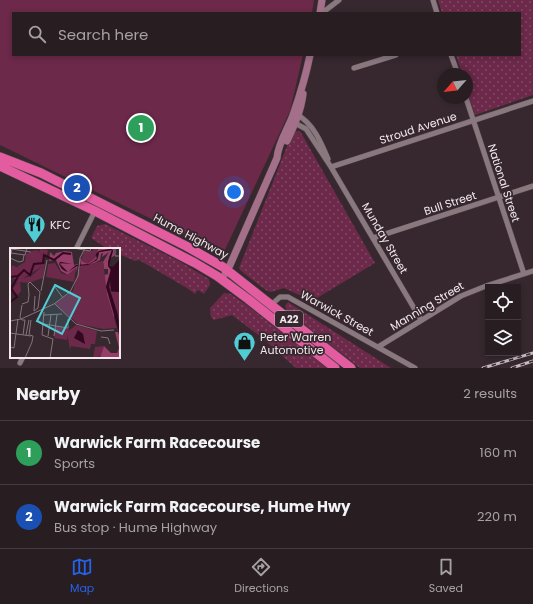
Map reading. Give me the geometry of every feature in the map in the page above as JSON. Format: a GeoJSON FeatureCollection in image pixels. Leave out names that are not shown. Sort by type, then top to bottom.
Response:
{"type":"FeatureCollection","features":[{"type":"Feature","properties":{"kind":"highway","name":"Hume Highway"},"geometry":{"type":"LineString","coordinates":[[0,156],[41,173],[222,279],[335,368]]}},
{"type":"Feature","properties":{"kind":"highway","name":"Hume Highway"},"geometry":{"type":"LineString","coordinates":[[0,166],[186,246],[228,269],[272,306],[351,368]]}},
{"type":"Feature","properties":{"kind":"main road"},"geometry":{"type":"LineString","coordinates":[[320,12],[322,0]]}},
{"type":"Feature","properties":{"kind":"main road"},"geometry":{"type":"LineString","coordinates":[[222,279],[228,269],[277,158],[278,151],[293,122],[310,56]]}},
{"type":"Feature","properties":{"kind":"street"},"geometry":{"type":"LineString","coordinates":[[322,12],[339,0]]}},
{"type":"Feature","properties":{"kind":"street"},"geometry":{"type":"LineString","coordinates":[[433,0],[437,12]]}},
{"type":"Feature","properties":{"kind":"street"},"geometry":{"type":"LineString","coordinates":[[354,68],[393,56]]}},
{"type":"Feature","properties":{"kind":"street"},"geometry":{"type":"LineString","coordinates":[[451,56],[456,68]]}},
{"type":"Feature","properties":{"kind":"street","name":"Stroud Avenue"},"geometry":{"type":"LineString","coordinates":[[331,167],[533,102]]}},
{"type":"Feature","properties":{"kind":"street","name":"National Street"},"geometry":{"type":"LineString","coordinates":[[468,104],[524,274]]}},
{"type":"Feature","properties":{"kind":"street","name":"Munday Street"},"geometry":{"type":"LineString","coordinates":[[296,114],[308,122],[314,131],[324,148],[331,167]]}},
{"type":"Feature","properties":{"kind":"street","name":"Munday Street"},"geometry":{"type":"LineString","coordinates":[[293,122],[306,129],[331,167],[421,320]]}},
{"type":"Feature","properties":{"kind":"street","name":"Bull Street"},"geometry":{"type":"LineString","coordinates":[[373,238],[533,186]]}},
{"type":"Feature","properties":{"kind":"street"},"geometry":{"type":"LineString","coordinates":[[76,248],[97,207]]}},
{"type":"Feature","properties":{"kind":"street","name":"Manning Street"},"geometry":{"type":"LineString","coordinates":[[378,347],[461,296],[486,286],[533,271]]}},
{"type":"Feature","properties":{"kind":"street","name":"Warwick Street"},"geometry":{"type":"LineString","coordinates":[[272,306],[280,297],[288,297],[415,368]]}},
{"type":"Feature","properties":{"kind":"street"},"geometry":{"type":"LineString","coordinates":[[20,363],[22,358]]}},
{"type":"Feature","properties":{"kind":"shaded area"},"geometry":{"type":"Polygon","coordinates":[[[0,0],[314,0],[312,12],[12,12],[12,56],[303,56],[290,111],[223,254],[0,145],[0,0]]]}},
{"type":"Feature","properties":{"kind":"shaded area"},"geometry":{"type":"Polygon","coordinates":[[[438,0],[533,0],[533,95],[475,115],[471,104],[473,104],[473,68],[460,68],[456,56],[521,56],[521,12],[442,12],[438,0]]]}},
{"type":"Feature","properties":{"kind":"shaded area"},"geometry":{"type":"Polygon","coordinates":[[[293,131],[300,131],[375,263],[312,301],[284,288],[271,292],[267,291],[239,268],[293,131]]]}},
{"type":"Feature","properties":{"kind":"shaded area"},"geometry":{"type":"Polygon","coordinates":[[[105,224],[179,261],[209,279],[210,285],[204,294],[198,290],[195,294],[139,260],[135,261],[120,254],[120,248],[106,248],[91,238],[97,226],[105,224]]]}},
{"type":"Feature","properties":{"kind":"shaded area"},"geometry":{"type":"Polygon","coordinates":[[[224,293],[231,294],[248,306],[327,368],[296,368],[261,337],[232,315],[214,320],[211,317],[210,308],[224,293]]]}},
{"type":"Feature","properties":{"kind":"shaded area"},"geometry":{"type":"Polygon","coordinates":[[[288,302],[391,368],[360,368],[287,311],[285,306],[288,302]]]}},
{"type":"Feature","properties":{"kind":"railway"},"geometry":{"type":"LineString","coordinates":[[483,368],[533,353]]}},
{"type":"Feature","properties":{"kind":"railway"},"geometry":{"type":"LineString","coordinates":[[512,368],[533,361]]}},
{"type":"Feature","properties":{"kind":"place","name":"Warwick Farm Racecourse"},"geometry":{"type":"Point","coordinates":[141,128]}},
{"type":"Feature","properties":{"kind":"place","name":"Warwick Farm Racecourse, Hume Hwy"},"geometry":{"type":"Point","coordinates":[77,188]}},
{"type":"Feature","properties":{"kind":"place","name":"KFC"},"geometry":{"type":"Point","coordinates":[35,244]}},
{"type":"Feature","properties":{"kind":"place","name":"Peter Warren Automotive"},"geometry":{"type":"Point","coordinates":[245,362]}}]}
